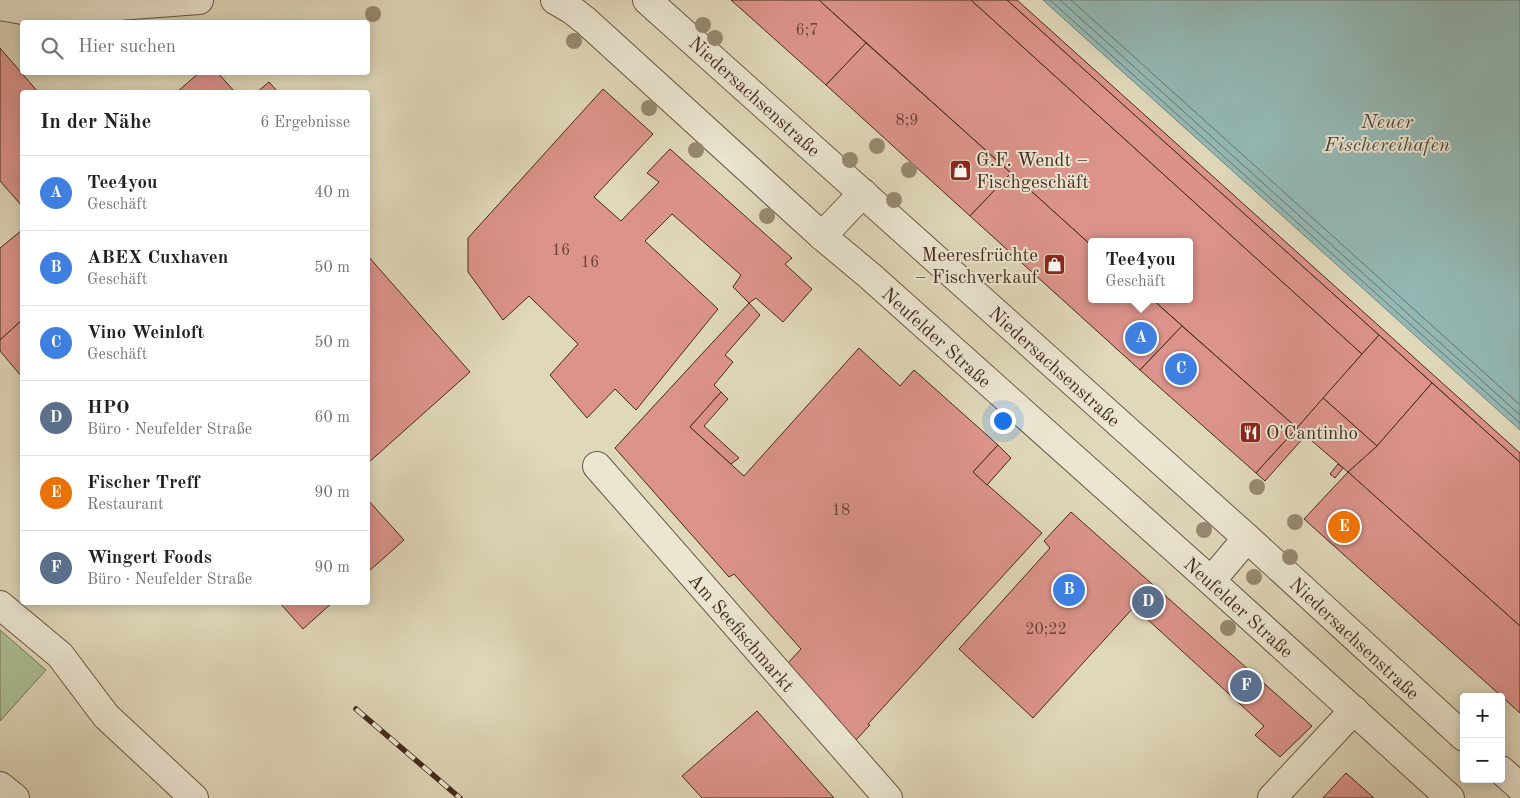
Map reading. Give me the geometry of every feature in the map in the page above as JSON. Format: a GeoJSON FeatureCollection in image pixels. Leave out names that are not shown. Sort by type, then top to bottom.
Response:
{"type":"FeatureCollection","features":[{"type":"Feature","properties":{"kind":"street"},"geometry":{"type":"LineString","coordinates":[[0,6],[28,11],[50,11],[199,0]]}},
{"type":"Feature","properties":{"kind":"street","name":"Neufelder Straße"},"geometry":{"type":"LineString","coordinates":[[555,0],[586,21],[822,236],[870,276],[1211,581],[1450,798]]}},
{"type":"Feature","properties":{"kind":"street","name":"Niedersachsenstraße"},"geometry":{"type":"LineString","coordinates":[[647,0],[1247,538],[1460,733]]}},
{"type":"Feature","properties":{"kind":"street"},"geometry":{"type":"LineString","coordinates":[[822,236],[862,193]]}},
{"type":"Feature","properties":{"kind":"street","name":"Am Seefischmarkt"},"geometry":{"type":"LineString","coordinates":[[597,466],[888,798]]}},
{"type":"Feature","properties":{"kind":"street"},"geometry":{"type":"LineString","coordinates":[[1211,581],[1247,538]]}},
{"type":"Feature","properties":{"kind":"street"},"geometry":{"type":"LineString","coordinates":[[0,605],[60,655],[106,716],[194,798]]}},
{"type":"Feature","properties":{"kind":"street"},"geometry":{"type":"LineString","coordinates":[[1272,798],[1354,710]]}},
{"type":"Feature","properties":{"kind":"street"},"geometry":{"type":"LineString","coordinates":[[1505,774],[1520,787]]}},
{"type":"Feature","properties":{"kind":"street"},"geometry":{"type":"LineString","coordinates":[[0,786],[15,798]]}},
{"type":"Feature","properties":{"kind":"green space"},"geometry":{"type":"Polygon","coordinates":[[[0,630],[46,670],[0,721],[0,630]]]}},
{"type":"Feature","properties":{"kind":"water","name":"Neuer Fischereihafen"},"geometry":{"type":"Polygon","coordinates":[[[1043,0],[1520,0],[1520,430],[1043,0]]]}},
{"type":"Feature","properties":{"kind":"building"},"geometry":{"type":"Polygon","coordinates":[[[731,0],[819,0],[866,43],[826,85],[731,0]]]}},
{"type":"Feature","properties":{"kind":"building"},"geometry":{"type":"Polygon","coordinates":[[[819,0],[971,0],[1362,354],[1297,428],[1156,303],[1193,303],[1193,238],[1088,238],[1088,242],[819,0]]]}},
{"type":"Feature","properties":{"kind":"building"},"geometry":{"type":"Polygon","coordinates":[[[971,0],[1007,0],[1379,335],[1362,354],[971,0]]]}},
{"type":"Feature","properties":{"kind":"building"},"geometry":{"type":"Polygon","coordinates":[[[1007,0],[1017,0],[1520,453],[1520,462],[1007,0]]]}},
{"type":"Feature","properties":{"kind":"building"},"geometry":{"type":"Polygon","coordinates":[[[866,43],[1011,173],[970,216],[826,85],[866,43]]]}},
{"type":"Feature","properties":{"kind":"building"},"geometry":{"type":"Polygon","coordinates":[[[0,48],[20,71],[20,75],[23,75],[36,90],[20,90],[20,204],[0,181],[0,48]]]}},
{"type":"Feature","properties":{"kind":"building"},"geometry":{"type":"Polygon","coordinates":[[[197,75],[220,75],[233,90],[179,90],[197,75]]]}},
{"type":"Feature","properties":{"kind":"building"},"geometry":{"type":"Polygon","coordinates":[[[269,82],[276,90],[259,90],[269,82]]]}},
{"type":"Feature","properties":{"kind":"building"},"geometry":{"type":"Polygon","coordinates":[[[603,89],[653,134],[594,197],[621,221],[659,182],[647,173],[670,149],[792,258],[785,264],[812,289],[783,322],[756,298],[749,303],[733,287],[741,275],[672,214],[645,241],[718,309],[636,410],[615,389],[587,418],[550,375],[578,344],[529,296],[503,320],[468,272],[468,238],[603,89]]]}},
{"type":"Feature","properties":{"kind":"building"},"geometry":{"type":"Polygon","coordinates":[[[1011,173],[1088,242],[1088,303],[1156,303],[1182,326],[1140,370],[970,216],[1011,173]]]}},
{"type":"Feature","properties":{"kind":"building"},"geometry":{"type":"Polygon","coordinates":[[[20,232],[20,322],[0,340],[0,248],[20,232]]]}},
{"type":"Feature","properties":{"kind":"building"},"geometry":{"type":"Polygon","coordinates":[[[370,258],[470,372],[370,461],[370,258]]]}},
{"type":"Feature","properties":{"kind":"building"},"geometry":{"type":"Polygon","coordinates":[[[749,303],[760,315],[725,355],[733,362],[714,385],[721,392],[690,427],[744,476],[859,348],[900,386],[914,370],[998,445],[973,472],[1042,533],[868,724],[870,725],[856,740],[786,665],[801,649],[734,574],[729,577],[615,448],[749,303]]]}},
{"type":"Feature","properties":{"kind":"building"},"geometry":{"type":"Polygon","coordinates":[[[20,322],[20,375],[0,351],[0,340],[20,322]]]}},
{"type":"Feature","properties":{"kind":"building"},"geometry":{"type":"Polygon","coordinates":[[[1182,326],[1297,428],[1256,473],[1140,370],[1182,326]]]}},
{"type":"Feature","properties":{"kind":"building"},"geometry":{"type":"Polygon","coordinates":[[[1379,335],[1432,383],[1377,446],[1323,398],[1379,335]]]}},
{"type":"Feature","properties":{"kind":"building"},"geometry":{"type":"Polygon","coordinates":[[[1432,383],[1520,462],[1520,626],[1348,472],[1377,446],[1432,383]]]}},
{"type":"Feature","properties":{"kind":"building"},"geometry":{"type":"Polygon","coordinates":[[[721,392],[728,399],[704,426],[739,458],[731,464],[690,427],[721,392]]]}},
{"type":"Feature","properties":{"kind":"building"},"geometry":{"type":"Polygon","coordinates":[[[1323,398],[1377,446],[1348,472],[1297,428],[1323,398]]]}},
{"type":"Feature","properties":{"kind":"building"},"geometry":{"type":"Polygon","coordinates":[[[1297,428],[1305,436],[1265,481],[1256,473],[1297,428]]]}},
{"type":"Feature","properties":{"kind":"building"},"geometry":{"type":"Polygon","coordinates":[[[998,445],[1011,458],[987,485],[973,472],[998,445]]]}},
{"type":"Feature","properties":{"kind":"building"},"geometry":{"type":"Polygon","coordinates":[[[1338,464],[1343,468],[1335,478],[1330,474],[1338,464]]]}},
{"type":"Feature","properties":{"kind":"building"},"geometry":{"type":"Polygon","coordinates":[[[1348,472],[1520,626],[1520,713],[1505,700],[1505,693],[1498,693],[1304,519],[1348,472]]]}},
{"type":"Feature","properties":{"kind":"building"},"geometry":{"type":"Polygon","coordinates":[[[370,502],[404,540],[370,570],[370,502]]]}},
{"type":"Feature","properties":{"kind":"building"},"geometry":{"type":"Polygon","coordinates":[[[1071,512],[1312,726],[1280,757],[1255,735],[1264,726],[1134,607],[1033,718],[959,649],[1050,548],[1044,541],[1071,512]]]}},
{"type":"Feature","properties":{"kind":"building"},"geometry":{"type":"Polygon","coordinates":[[[282,605],[330,605],[303,629],[282,605]]]}},
{"type":"Feature","properties":{"kind":"building"},"geometry":{"type":"Polygon","coordinates":[[[757,711],[834,798],[702,798],[682,776],[757,711]]]}},
{"type":"Feature","properties":{"kind":"building"},"geometry":{"type":"Polygon","coordinates":[[[1346,773],[1374,798],[1323,798],[1346,773]]]}},
{"type":"Feature","properties":{"kind":"railway"},"geometry":{"type":"LineString","coordinates":[[356,709],[460,798]]}},
{"type":"Feature","properties":{"kind":"place","name":"G.F. Wendt – Fischgeschäft"},"geometry":{"type":"Point","coordinates":[960,170]}},
{"type":"Feature","properties":{"kind":"place","name":"Meeresfrüchte – Fischverkauf"},"geometry":{"type":"Point","coordinates":[1054,265]}},
{"type":"Feature","properties":{"kind":"place","name":"Tee4you"},"geometry":{"type":"Point","coordinates":[1141,338]}},
{"type":"Feature","properties":{"kind":"place","name":"Vino Weinloft"},"geometry":{"type":"Point","coordinates":[1181,369]}},
{"type":"Feature","properties":{"kind":"place","name":"O'Cantinho"},"geometry":{"type":"Point","coordinates":[1250,432]}},
{"type":"Feature","properties":{"kind":"place","name":"Fischer Treff"},"geometry":{"type":"Point","coordinates":[1344,527]}},
{"type":"Feature","properties":{"kind":"place","name":"ABEX Cuxhaven"},"geometry":{"type":"Point","coordinates":[1069,590]}},
{"type":"Feature","properties":{"kind":"place","name":"HPO"},"geometry":{"type":"Point","coordinates":[1148,602]}},
{"type":"Feature","properties":{"kind":"place","name":"Wingert Foods"},"geometry":{"type":"Point","coordinates":[1246,686]}}]}
